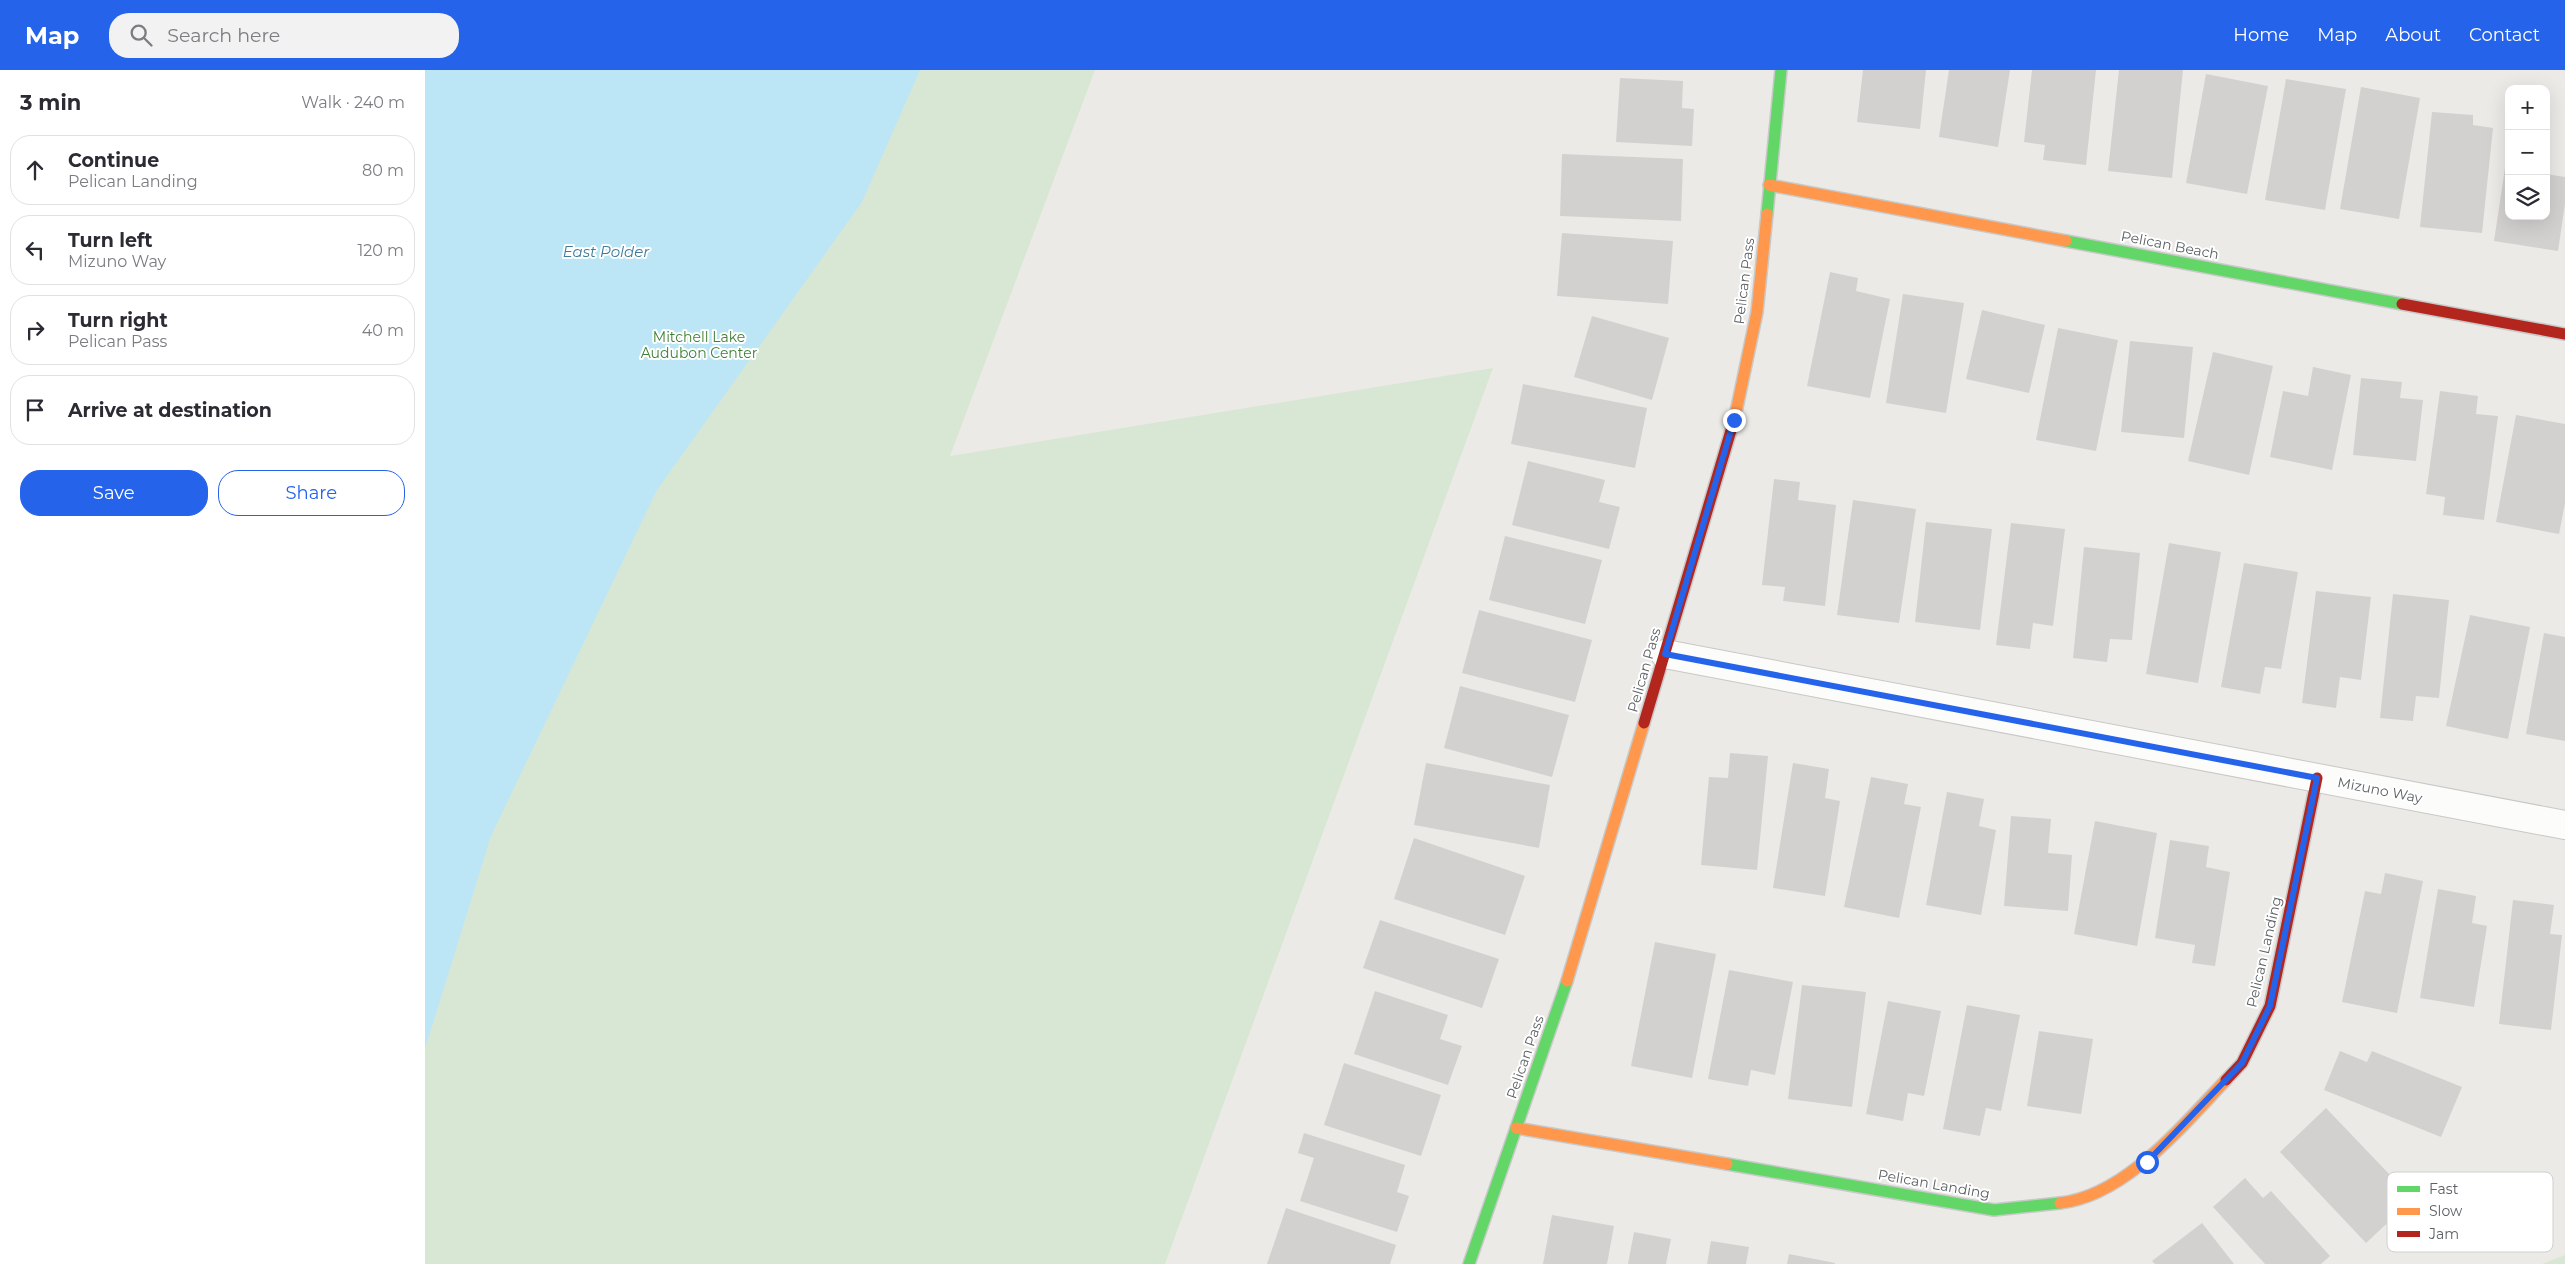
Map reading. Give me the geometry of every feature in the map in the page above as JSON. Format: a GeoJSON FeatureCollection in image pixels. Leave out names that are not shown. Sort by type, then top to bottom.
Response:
{"type":"FeatureCollection","features":[{"type":"Feature","properties":{"kind":"street","name":"Pelican Pass"},"geometry":{"type":"LineString","coordinates":[[1469,1264],[1570,973],[1734,420],[1757,312],[1781,70]]}},
{"type":"Feature","properties":{"kind":"street","name":"Pelican Beach"},"geometry":{"type":"LineString","coordinates":[[1769,185],[2565,334]]}},
{"type":"Feature","properties":{"kind":"street","name":"Mizuno Way"},"geometry":{"type":"LineString","coordinates":[[1665,654],[2565,825]]}},
{"type":"Feature","properties":{"kind":"street","name":"Pelican Landing"},"geometry":{"type":"LineString","coordinates":[[1516,1128],[1994,1210],[2081,1201],[2147,1162],[2242,1063],[2270,1006],[2317,778]]}},
{"type":"Feature","properties":{"kind":"green space","name":"Mitchell Lake Audubon Center"},"geometry":{"type":"Polygon","coordinates":[[[425,70],[1095,70],[950,456],[1493,368],[1165,1264],[425,1264],[425,70]]]}},
{"type":"Feature","properties":{"kind":"green space"},"geometry":{"type":"Polygon","coordinates":[[[2565,1255],[2565,1264],[2542,1264],[2565,1255]]]}},
{"type":"Feature","properties":{"kind":"water","name":"East Polder"},"geometry":{"type":"Polygon","coordinates":[[[425,70],[920,70],[862,202],[657,490],[491,836],[425,1049],[425,70]]]}},
{"type":"Feature","properties":{"kind":"building"},"geometry":{"type":"Polygon","coordinates":[[[1863,70],[1926,70],[1920,129],[1857,122],[1863,70]]]}},
{"type":"Feature","properties":{"kind":"building"},"geometry":{"type":"Polygon","coordinates":[[[1949,70],[2010,70],[1998,147],[1939,137],[1949,70]]]}},
{"type":"Feature","properties":{"kind":"building"},"geometry":{"type":"Polygon","coordinates":[[[2032,70],[2096,70],[2086,165],[2043,160],[2045,145],[2024,142],[2032,70]]]}},
{"type":"Feature","properties":{"kind":"building"},"geometry":{"type":"Polygon","coordinates":[[[2119,70],[2183,70],[2172,178],[2108,171],[2119,70]]]}},
{"type":"Feature","properties":{"kind":"building"},"geometry":{"type":"Polygon","coordinates":[[[2206,74],[2268,86],[2247,194],[2186,183],[2206,74]]]}},
{"type":"Feature","properties":{"kind":"building"},"geometry":{"type":"Polygon","coordinates":[[[1620,78],[1683,81],[1682,108],[1694,109],[1692,146],[1616,142],[1620,78]]]}},
{"type":"Feature","properties":{"kind":"building"},"geometry":{"type":"Polygon","coordinates":[[[2286,79],[2346,89],[2325,210],[2265,200],[2286,79]]]}},
{"type":"Feature","properties":{"kind":"building"},"geometry":{"type":"Polygon","coordinates":[[[2361,87],[2420,98],[2399,219],[2340,209],[2361,87]]]}},
{"type":"Feature","properties":{"kind":"building"},"geometry":{"type":"Polygon","coordinates":[[[2432,112],[2473,115],[2473,125],[2493,128],[2482,233],[2420,227],[2432,112]]]}},
{"type":"Feature","properties":{"kind":"building"},"geometry":{"type":"Polygon","coordinates":[[[1562,154],[1683,159],[1681,221],[1560,216],[1562,154]]]}},
{"type":"Feature","properties":{"kind":"building"},"geometry":{"type":"Polygon","coordinates":[[[2505,168],[2505,220],[2550,220],[2550,175],[2565,177],[2565,204],[2558,251],[2494,241],[2505,168]]]}},
{"type":"Feature","properties":{"kind":"building"},"geometry":{"type":"Polygon","coordinates":[[[1562,233],[1673,241],[1668,304],[1557,296],[1562,233]]]}},
{"type":"Feature","properties":{"kind":"building"},"geometry":{"type":"Polygon","coordinates":[[[1830,272],[1858,278],[1856,291],[1890,299],[1870,398],[1807,386],[1830,272]]]}},
{"type":"Feature","properties":{"kind":"building"},"geometry":{"type":"Polygon","coordinates":[[[1903,294],[1964,303],[1946,413],[1886,403],[1903,294]]]}},
{"type":"Feature","properties":{"kind":"building"},"geometry":{"type":"Polygon","coordinates":[[[1982,310],[2045,325],[2029,393],[1966,379],[1982,310]]]}},
{"type":"Feature","properties":{"kind":"building"},"geometry":{"type":"Polygon","coordinates":[[[1592,316],[1669,338],[1652,400],[1574,377],[1592,316]]]}},
{"type":"Feature","properties":{"kind":"building"},"geometry":{"type":"Polygon","coordinates":[[[2058,328],[2118,340],[2096,451],[2036,440],[2058,328]]]}},
{"type":"Feature","properties":{"kind":"building"},"geometry":{"type":"Polygon","coordinates":[[[2130,341],[2193,347],[2184,438],[2121,432],[2130,341]]]}},
{"type":"Feature","properties":{"kind":"building"},"geometry":{"type":"Polygon","coordinates":[[[2213,352],[2273,366],[2249,475],[2188,461],[2213,352]]]}},
{"type":"Feature","properties":{"kind":"building"},"geometry":{"type":"Polygon","coordinates":[[[2313,367],[2351,375],[2332,470],[2270,457],[2283,391],[2308,396],[2313,367]]]}},
{"type":"Feature","properties":{"kind":"building"},"geometry":{"type":"Polygon","coordinates":[[[2361,378],[2402,382],[2400,398],[2423,400],[2416,461],[2353,455],[2361,378]]]}},
{"type":"Feature","properties":{"kind":"building"},"geometry":{"type":"Polygon","coordinates":[[[1523,384],[1647,408],[1635,468],[1511,444],[1523,384]]]}},
{"type":"Feature","properties":{"kind":"building"},"geometry":{"type":"Polygon","coordinates":[[[2440,391],[2478,396],[2476,414],[2498,416],[2484,520],[2443,515],[2445,497],[2426,494],[2440,391]]]}},
{"type":"Feature","properties":{"kind":"building"},"geometry":{"type":"Polygon","coordinates":[[[2516,415],[2565,424],[2565,503],[2559,534],[2496,522],[2516,415]]]}},
{"type":"Feature","properties":{"kind":"building"},"geometry":{"type":"Polygon","coordinates":[[[1528,461],[1605,480],[1599,502],[1620,507],[1609,549],[1512,525],[1528,461]]]}},
{"type":"Feature","properties":{"kind":"building"},"geometry":{"type":"Polygon","coordinates":[[[1774,479],[1800,482],[1798,500],[1836,505],[1825,606],[1783,601],[1785,587],[1762,585],[1774,479]]]}},
{"type":"Feature","properties":{"kind":"building"},"geometry":{"type":"Polygon","coordinates":[[[1853,500],[1916,509],[1899,623],[1837,615],[1853,500]]]}},
{"type":"Feature","properties":{"kind":"building"},"geometry":{"type":"Polygon","coordinates":[[[1926,522],[1992,529],[1980,630],[1915,622],[1926,522]]]}},
{"type":"Feature","properties":{"kind":"building"},"geometry":{"type":"Polygon","coordinates":[[[2011,523],[2065,529],[2053,626],[2033,623],[2030,649],[1996,645],[2011,523]]]}},
{"type":"Feature","properties":{"kind":"building"},"geometry":{"type":"Polygon","coordinates":[[[1505,536],[1602,560],[1585,624],[1489,600],[1505,536]]]}},
{"type":"Feature","properties":{"kind":"building"},"geometry":{"type":"Polygon","coordinates":[[[2169,543],[2221,552],[2198,683],[2146,674],[2169,543]]]}},
{"type":"Feature","properties":{"kind":"building"},"geometry":{"type":"Polygon","coordinates":[[[2084,547],[2140,553],[2132,640],[2110,639],[2107,662],[2073,658],[2084,547]]]}},
{"type":"Feature","properties":{"kind":"building"},"geometry":{"type":"Polygon","coordinates":[[[2244,563],[2298,572],[2281,669],[2265,667],[2260,694],[2221,687],[2244,563]]]}},
{"type":"Feature","properties":{"kind":"building"},"geometry":{"type":"Polygon","coordinates":[[[2316,591],[2371,597],[2361,680],[2340,677],[2336,708],[2302,703],[2316,591]]]}},
{"type":"Feature","properties":{"kind":"building"},"geometry":{"type":"Polygon","coordinates":[[[2393,594],[2449,600],[2439,698],[2416,696],[2413,721],[2380,718],[2393,594]]]}},
{"type":"Feature","properties":{"kind":"building"},"geometry":{"type":"Polygon","coordinates":[[[1479,610],[1592,640],[1575,702],[1462,673],[1479,610]]]}},
{"type":"Feature","properties":{"kind":"building"},"geometry":{"type":"Polygon","coordinates":[[[2470,615],[2530,627],[2508,739],[2446,726],[2470,615]]]}},
{"type":"Feature","properties":{"kind":"building"},"geometry":{"type":"Polygon","coordinates":[[[2544,633],[2565,637],[2565,741],[2526,734],[2544,633]]]}},
{"type":"Feature","properties":{"kind":"building"},"geometry":{"type":"Polygon","coordinates":[[[1460,686],[1569,715],[1552,777],[1444,748],[1460,686]]]}},
{"type":"Feature","properties":{"kind":"building"},"geometry":{"type":"Polygon","coordinates":[[[1730,753],[1768,756],[1757,870],[1701,865],[1709,777],[1728,778],[1730,753]]]}},
{"type":"Feature","properties":{"kind":"building"},"geometry":{"type":"Polygon","coordinates":[[[1426,763],[1550,785],[1539,848],[1414,825],[1426,763]]]}},
{"type":"Feature","properties":{"kind":"building"},"geometry":{"type":"Polygon","coordinates":[[[1793,763],[1829,769],[1825,798],[1840,801],[1825,896],[1773,888],[1793,763]]]}},
{"type":"Feature","properties":{"kind":"building"},"geometry":{"type":"Polygon","coordinates":[[[1871,777],[1908,784],[1904,804],[1921,807],[1899,918],[1844,907],[1871,777]]]}},
{"type":"Feature","properties":{"kind":"building"},"geometry":{"type":"Polygon","coordinates":[[[1947,792],[1984,799],[1979,826],[1996,830],[1981,915],[1926,905],[1947,792]]]}},
{"type":"Feature","properties":{"kind":"building"},"geometry":{"type":"Polygon","coordinates":[[[2011,816],[2051,819],[2048,853],[2072,855],[2068,911],[2004,906],[2011,816]]]}},
{"type":"Feature","properties":{"kind":"building"},"geometry":{"type":"Polygon","coordinates":[[[2095,821],[2157,833],[2137,946],[2074,934],[2095,821]]]}},
{"type":"Feature","properties":{"kind":"building"},"geometry":{"type":"Polygon","coordinates":[[[1414,838],[1525,876],[1505,935],[1394,899],[1414,838]]]}},
{"type":"Feature","properties":{"kind":"building"},"geometry":{"type":"Polygon","coordinates":[[[2170,840],[2209,846],[2206,867],[2230,872],[2215,966],[2192,963],[2195,945],[2155,938],[2170,840]]]}},
{"type":"Feature","properties":{"kind":"building"},"geometry":{"type":"Polygon","coordinates":[[[2385,873],[2423,881],[2397,1013],[2342,1002],[2365,891],[2381,894],[2385,873]]]}},
{"type":"Feature","properties":{"kind":"building"},"geometry":{"type":"Polygon","coordinates":[[[2438,889],[2476,896],[2472,923],[2487,926],[2474,1007],[2420,998],[2438,889]]]}},
{"type":"Feature","properties":{"kind":"building"},"geometry":{"type":"Polygon","coordinates":[[[2513,900],[2554,905],[2550,934],[2562,935],[2551,1030],[2499,1024],[2513,900]]]}},
{"type":"Feature","properties":{"kind":"building"},"geometry":{"type":"Polygon","coordinates":[[[1380,920],[1499,959],[1482,1008],[1363,968],[1380,920]]]}},
{"type":"Feature","properties":{"kind":"building"},"geometry":{"type":"Polygon","coordinates":[[[1655,942],[1716,954],[1692,1078],[1631,1066],[1655,942]]]}},
{"type":"Feature","properties":{"kind":"building"},"geometry":{"type":"Polygon","coordinates":[[[1729,970],[1793,982],[1775,1075],[1751,1070],[1748,1086],[1708,1079],[1729,970]]]}},
{"type":"Feature","properties":{"kind":"building"},"geometry":{"type":"Polygon","coordinates":[[[1802,985],[1866,992],[1852,1107],[1788,1099],[1802,985]]]}},
{"type":"Feature","properties":{"kind":"building"},"geometry":{"type":"Polygon","coordinates":[[[1375,991],[1448,1015],[1440,1039],[1462,1046],[1448,1085],[1354,1054],[1375,991]]]}},
{"type":"Feature","properties":{"kind":"building"},"geometry":{"type":"Polygon","coordinates":[[[1888,1001],[1941,1011],[1924,1096],[1908,1093],[1903,1121],[1866,1114],[1888,1001]]]}},
{"type":"Feature","properties":{"kind":"building"},"geometry":{"type":"Polygon","coordinates":[[[1967,1005],[2020,1015],[2001,1111],[1986,1108],[1980,1136],[1943,1129],[1967,1005]]]}},
{"type":"Feature","properties":{"kind":"building"},"geometry":{"type":"Polygon","coordinates":[[[2039,1031],[2093,1039],[2081,1114],[2027,1106],[2039,1031]]]}},
{"type":"Feature","properties":{"kind":"building"},"geometry":{"type":"Polygon","coordinates":[[[2340,1051],[2367,1062],[2372,1051],[2462,1087],[2441,1137],[2324,1090],[2340,1051]]]}},
{"type":"Feature","properties":{"kind":"building"},"geometry":{"type":"Polygon","coordinates":[[[1344,1063],[1441,1095],[1421,1156],[1324,1125],[1344,1063]]]}},
{"type":"Feature","properties":{"kind":"building"},"geometry":{"type":"Polygon","coordinates":[[[2326,1108],[2387,1172],[2387,1223],[2366,1243],[2280,1152],[2326,1108]]]}},
{"type":"Feature","properties":{"kind":"building"},"geometry":{"type":"Polygon","coordinates":[[[1304,1133],[1405,1165],[1397,1192],[1409,1196],[1397,1232],[1300,1201],[1314,1158],[1298,1153],[1304,1133]]]}},
{"type":"Feature","properties":{"kind":"building"},"geometry":{"type":"Polygon","coordinates":[[[2245,1178],[2263,1198],[2271,1191],[2330,1256],[2321,1264],[2265,1264],[2213,1207],[2245,1178]]]}},
{"type":"Feature","properties":{"kind":"building"},"geometry":{"type":"Polygon","coordinates":[[[1286,1208],[1396,1245],[1390,1264],[1267,1264],[1286,1208]]]}},
{"type":"Feature","properties":{"kind":"building"},"geometry":{"type":"Polygon","coordinates":[[[1552,1215],[1614,1226],[1607,1264],[1543,1264],[1552,1215]]]}},
{"type":"Feature","properties":{"kind":"building"},"geometry":{"type":"Polygon","coordinates":[[[2202,1223],[2234,1264],[2155,1264],[2152,1261],[2202,1223]]]}},
{"type":"Feature","properties":{"kind":"building"},"geometry":{"type":"Polygon","coordinates":[[[1634,1232],[1671,1239],[1666,1264],[1628,1264],[1634,1232]]]}},
{"type":"Feature","properties":{"kind":"building"},"geometry":{"type":"Polygon","coordinates":[[[1711,1241],[1749,1247],[1746,1264],[1707,1264],[1711,1241]]]}},
{"type":"Feature","properties":{"kind":"building"},"geometry":{"type":"Polygon","coordinates":[[[1789,1254],[1835,1263],[1835,1264],[1787,1264],[1789,1254]]]}},
{"type":"Feature","properties":{"kind":"traffic: fast"},"geometry":{"type":"LineString","coordinates":[[1767,214],[1781,70]]}},
{"type":"Feature","properties":{"kind":"traffic: fast"},"geometry":{"type":"LineString","coordinates":[[2066,241],[2402,304]]}},
{"type":"Feature","properties":{"kind":"traffic: fast"},"geometry":{"type":"LineString","coordinates":[[1469,1264],[1567,981]]}},
{"type":"Feature","properties":{"kind":"traffic: fast"},"geometry":{"type":"LineString","coordinates":[[1727,1164],[1994,1210],[2060,1203]]}},
{"type":"Feature","properties":{"kind":"traffic: slow"},"geometry":{"type":"LineString","coordinates":[[1769,185],[2066,241]]}},
{"type":"Feature","properties":{"kind":"traffic: slow"},"geometry":{"type":"LineString","coordinates":[[1735,417],[1757,312],[1767,214]]}},
{"type":"Feature","properties":{"kind":"traffic: slow"},"geometry":{"type":"LineString","coordinates":[[1567,981],[1644,723]]}},
{"type":"Feature","properties":{"kind":"traffic: slow"},"geometry":{"type":"LineString","coordinates":[[2060,1203],[2084,1198],[2130,1173],[2172,1137],[2226,1080]]}},
{"type":"Feature","properties":{"kind":"traffic: slow"},"geometry":{"type":"LineString","coordinates":[[1516,1128],[1727,1164]]}},
{"type":"Feature","properties":{"kind":"traffic: jam"},"geometry":{"type":"LineString","coordinates":[[2402,304],[2565,334]]}},
{"type":"Feature","properties":{"kind":"traffic: jam"},"geometry":{"type":"LineString","coordinates":[[1644,723],[1735,417]]}},
{"type":"Feature","properties":{"kind":"traffic: jam"},"geometry":{"type":"LineString","coordinates":[[2226,1080],[2242,1063],[2270,1006],[2317,778]]}},
{"type":"Feature","properties":{"kind":"route"},"geometry":{"type":"LineString","coordinates":[[1734,420],[1665,654],[2317,778],[2270,1006],[2242,1063],[2147,1162]]}}]}
